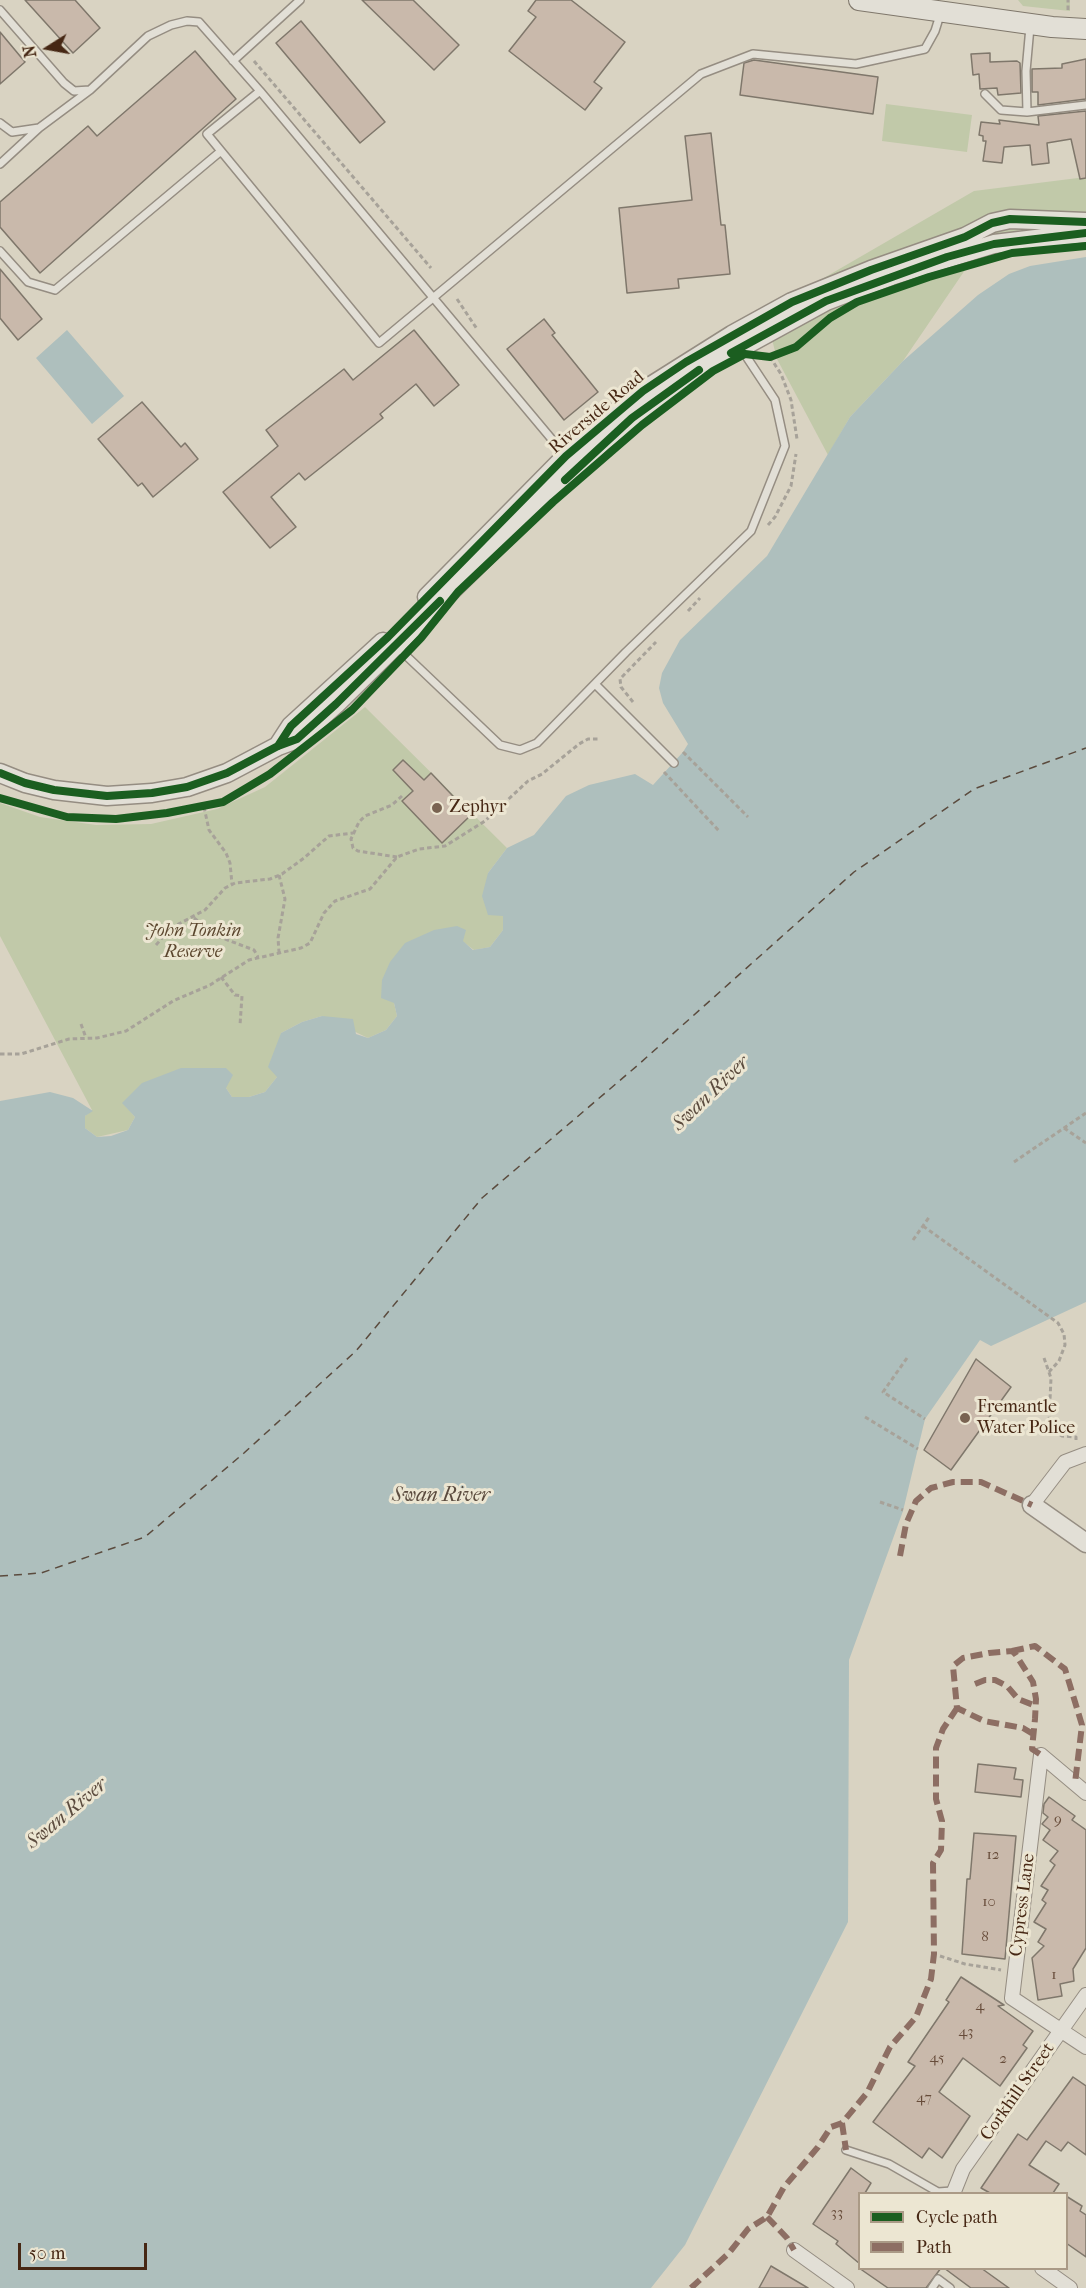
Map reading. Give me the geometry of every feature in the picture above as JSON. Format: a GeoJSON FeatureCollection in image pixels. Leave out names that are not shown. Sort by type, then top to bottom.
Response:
{"type":"FeatureCollection","features":[{"type":"Feature","properties":{"kind":"main road"},"geometry":{"type":"LineString","coordinates":[[859,0],[992,9],[1074,10]]}},
{"type":"Feature","properties":{"kind":"main road"},"geometry":{"type":"LineString","coordinates":[[939,6],[1030,24],[1086,29]]}},
{"type":"Feature","properties":{"kind":"street","name":"Riverside Road"},"geometry":{"type":"LineString","coordinates":[[739,346],[792,302],[871,270],[965,237],[992,223],[1010,219],[1086,222]]}},
{"type":"Feature","properties":{"kind":"street","name":"Riverside Road"},"geometry":{"type":"LineString","coordinates":[[0,773],[24,783],[54,790],[107,796],[152,794],[187,787],[283,753],[291,726],[392,641],[643,391],[739,346],[826,301],[947,256],[994,244],[1086,233]]}},
{"type":"Feature","properties":{"kind":"street"},"geometry":{"type":"LineString","coordinates":[[1081,1455],[1054,1472],[1032,1505],[1086,1543]]}},
{"type":"Feature","properties":{"kind":"street","name":"Cypress Lane"},"geometry":{"type":"LineString","coordinates":[[1061,2030],[1012,1998],[1041,1755],[1086,1793]]}},
{"type":"Feature","properties":{"kind":"street","name":"Corkhill Street"},"geometry":{"type":"LineString","coordinates":[[952,2192],[963,2169],[1086,1995]]}},
{"type":"Feature","properties":{"kind":"street"},"geometry":{"type":"LineString","coordinates":[[1061,2030],[1086,2048]]}},
{"type":"Feature","properties":{"kind":"street"},"geometry":{"type":"LineString","coordinates":[[794,2250],[848,2288]]}},
{"type":"Feature","properties":{"kind":"street"},"geometry":{"type":"LineString","coordinates":[[1045,2270],[1070,2288]]}},
{"type":"Feature","properties":{"kind":"lane"},"geometry":{"type":"LineString","coordinates":[[233,61],[300,0]]}},
{"type":"Feature","properties":{"kind":"lane"},"geometry":{"type":"LineString","coordinates":[[260,91],[207,134],[380,343],[701,74],[753,54],[856,64],[925,49],[935,31],[939,6]]}},
{"type":"Feature","properties":{"kind":"lane"},"geometry":{"type":"LineString","coordinates":[[0,10],[64,83],[74,91],[90,90]]}},
{"type":"Feature","properties":{"kind":"lane"},"geometry":{"type":"LineString","coordinates":[[0,164],[39,128],[90,90],[148,36],[171,25],[187,21],[199,22],[260,91],[571,463]]}},
{"type":"Feature","properties":{"kind":"lane"},"geometry":{"type":"LineString","coordinates":[[1027,112],[1026,71],[1030,24]]}},
{"type":"Feature","properties":{"kind":"lane"},"geometry":{"type":"LineString","coordinates":[[985,94],[1001,110],[1027,112],[1086,105]]}},
{"type":"Feature","properties":{"kind":"lane"},"geometry":{"type":"LineString","coordinates":[[0,123],[12,132],[39,128]]}},
{"type":"Feature","properties":{"kind":"lane"},"geometry":{"type":"LineString","coordinates":[[0,250],[28,282],[55,290],[221,151]]}},
{"type":"Feature","properties":{"kind":"lane"},"geometry":{"type":"LineString","coordinates":[[392,641],[500,745],[520,750],[537,743],[751,531],[785,446],[775,400],[739,346]]}},
{"type":"Feature","properties":{"kind":"lane"},"geometry":{"type":"LineString","coordinates":[[595,684],[674,764]]}},
{"type":"Feature","properties":{"kind":"lane"},"geometry":{"type":"LineString","coordinates":[[846,2150],[889,2164],[938,2192],[952,2192]]}},
{"type":"Feature","properties":{"kind":"lane"},"geometry":{"type":"LineString","coordinates":[[932,2288],[938,2279],[950,2288]]}},
{"type":"Feature","properties":{"kind":"path"},"geometry":{"type":"LineString","coordinates":[[254,61],[431,268]]}},
{"type":"Feature","properties":{"kind":"path"},"geometry":{"type":"LineString","coordinates":[[457,299],[483,338]]}},
{"type":"Feature","properties":{"kind":"path"},"geometry":{"type":"LineString","coordinates":[[739,346],[770,357],[796,347],[830,318]]}},
{"type":"Feature","properties":{"kind":"path"},"geometry":{"type":"LineString","coordinates":[[402,796],[392,805],[371,812],[359,822],[353,833],[353,848],[358,851],[397,857],[419,849],[445,846],[485,820],[528,781],[542,774],[579,744],[588,739],[600,739]]}},
{"type":"Feature","properties":{"kind":"path"},"geometry":{"type":"LineString","coordinates":[[683,752],[748,817]]}},
{"type":"Feature","properties":{"kind":"path"},"geometry":{"type":"LineString","coordinates":[[0,798],[67,817],[106,818],[167,813],[223,802],[270,774],[283,753]]}},
{"type":"Feature","properties":{"kind":"path"},"geometry":{"type":"LineString","coordinates":[[664,772],[720,832]]}},
{"type":"Feature","properties":{"kind":"path"},"geometry":{"type":"LineString","coordinates":[[203,806],[209,830],[214,840],[226,853],[230,863],[232,884]]}},
{"type":"Feature","properties":{"kind":"path"},"geometry":{"type":"LineString","coordinates":[[156,945],[171,928],[194,918],[232,884],[279,875],[304,858],[329,836],[353,833]]}},
{"type":"Feature","properties":{"kind":"path"},"geometry":{"type":"LineString","coordinates":[[0,1054],[21,1054],[69,1039],[126,1031],[172,1001],[210,985],[235,967],[258,957],[301,948],[310,943],[324,913],[335,902],[370,889],[397,857]]}},
{"type":"Feature","properties":{"kind":"path"},"geometry":{"type":"LineString","coordinates":[[279,875],[285,899],[278,938],[279,952]]}},
{"type":"Feature","properties":{"kind":"path"},"geometry":{"type":"LineString","coordinates":[[194,918],[217,936],[254,950],[258,957]]}},
{"type":"Feature","properties":{"kind":"path"},"geometry":{"type":"LineString","coordinates":[[222,977],[236,995],[242,996],[240,1025]]}},
{"type":"Feature","properties":{"kind":"path"},"geometry":{"type":"LineString","coordinates":[[81,1024],[86,1038]]}},
{"type":"Feature","properties":{"kind":"path"},"geometry":{"type":"LineString","coordinates":[[1014,1162],[1086,1113]]}},
{"type":"Feature","properties":{"kind":"path"},"geometry":{"type":"LineString","coordinates":[[1064,1128],[1086,1143]]}},
{"type":"Feature","properties":{"kind":"path"},"geometry":{"type":"LineString","coordinates":[[913,1240],[930,1216]]}},
{"type":"Feature","properties":{"kind":"path"},"geometry":{"type":"LineString","coordinates":[[923,1226],[1058,1323],[1064,1334],[1065,1345],[1059,1361],[1049,1372]]}},
{"type":"Feature","properties":{"kind":"path"},"geometry":{"type":"LineString","coordinates":[[907,1358],[884,1392],[925,1419]]}},
{"type":"Feature","properties":{"kind":"path"},"geometry":{"type":"LineString","coordinates":[[1044,1358],[1049,1372],[1049,1422],[1054,1431],[1062,1436],[1076,1437],[1081,1455]]}},
{"type":"Feature","properties":{"kind":"path"},"geometry":{"type":"LineString","coordinates":[[865,1417],[918,1449]]}},
{"type":"Feature","properties":{"kind":"path"},"geometry":{"type":"LineString","coordinates":[[880,1502],[903,1510]]}},
{"type":"Feature","properties":{"kind":"path"},"geometry":{"type":"LineString","coordinates":[[940,1956],[964,1964],[1015,1973]]}},
{"type":"Feature","properties":{"kind":"green space"},"geometry":{"type":"Polygon","coordinates":[[[1018,0],[1070,0],[1070,11],[1023,6],[1018,0]]]}},
{"type":"Feature","properties":{"kind":"green space"},"geometry":{"type":"Polygon","coordinates":[[[886,104],[972,115],[967,152],[882,141],[886,104]]]}},
{"type":"Feature","properties":{"kind":"green space"},"geometry":{"type":"Polygon","coordinates":[[[1086,177],[1086,220],[1041,219],[978,251],[903,361],[850,417],[828,455],[777,359],[765,312],[974,191],[1086,177]]]}},
{"type":"Feature","properties":{"kind":"green space","name":"John Tonkin Reserve"},"geometry":{"type":"Polygon","coordinates":[[[365,707],[507,848],[488,873],[503,916],[503,930],[490,947],[474,950],[462,941],[394,1003],[397,1016],[386,1030],[368,1038],[322,1016],[302,1022],[281,1033],[277,1077],[265,1092],[249,1097],[232,1097],[226,1088],[123,1103],[135,1117],[128,1130],[97,1137],[85,1128],[85,1116],[92,1110],[0,936],[0,803],[40,817],[96,825],[151,824],[217,809],[265,787],[365,707]]]}},
{"type":"Feature","properties":{"kind":"water","name":"Swan River"},"geometry":{"type":"Polygon","coordinates":[[[1086,257],[1086,1302],[991,1346],[980,1340],[925,1419],[903,1511],[849,1660],[848,1922],[685,2245],[651,2288],[0,2288],[0,1101],[50,1092],[73,1098],[93,1111],[85,1116],[85,1128],[97,1137],[111,1136],[128,1130],[135,1117],[122,1103],[142,1083],[181,1068],[226,1068],[233,1075],[226,1088],[232,1097],[249,1097],[265,1092],[277,1077],[268,1067],[281,1033],[302,1022],[322,1016],[353,1019],[356,1034],[368,1038],[386,1030],[397,1016],[394,1003],[381,998],[382,980],[390,962],[405,943],[434,930],[457,926],[466,930],[463,941],[473,950],[490,947],[503,930],[503,916],[488,915],[482,896],[488,873],[507,848],[534,835],[566,796],[589,785],[635,774],[653,785],[683,752],[688,744],[663,703],[659,688],[662,673],[680,640],[767,556],[850,417],[903,361],[978,295],[1009,274],[1030,266],[1086,257]]]}},
{"type":"Feature","properties":{"kind":"water"},"geometry":{"type":"Polygon","coordinates":[[[67,330],[124,396],[92,424],[36,358],[67,330]]]}},
{"type":"Feature","properties":{"kind":"building"},"geometry":{"type":"Polygon","coordinates":[[[25,0],[75,0],[100,28],[73,53],[25,0]]]}},
{"type":"Feature","properties":{"kind":"building"},"geometry":{"type":"Polygon","coordinates":[[[362,0],[413,0],[459,45],[434,70],[362,0]]]}},
{"type":"Feature","properties":{"kind":"building"},"geometry":{"type":"Polygon","coordinates":[[[536,0],[571,0],[625,42],[594,82],[602,88],[585,110],[509,51],[536,17],[528,11],[536,0]]]}},
{"type":"Feature","properties":{"kind":"building"},"geometry":{"type":"Polygon","coordinates":[[[301,21],[385,122],[360,143],[276,43],[301,21]]]}},
{"type":"Feature","properties":{"kind":"building"},"geometry":{"type":"Polygon","coordinates":[[[0,32],[25,62],[0,84],[0,32]]]}},
{"type":"Feature","properties":{"kind":"building"},"geometry":{"type":"Polygon","coordinates":[[[195,51],[236,99],[40,273],[0,227],[0,202],[88,126],[97,136],[195,51]]]}},
{"type":"Feature","properties":{"kind":"building"},"geometry":{"type":"Polygon","coordinates":[[[990,53],[990,62],[1017,61],[1020,63],[1021,93],[998,95],[997,88],[980,89],[979,74],[973,75],[971,54],[990,53]]]}},
{"type":"Feature","properties":{"kind":"building"},"geometry":{"type":"Polygon","coordinates":[[[1086,59],[1086,99],[1038,105],[1038,92],[1032,92],[1032,69],[1062,68],[1062,64],[1086,59]]]}},
{"type":"Feature","properties":{"kind":"building"},"geometry":{"type":"Polygon","coordinates":[[[754,60],[878,77],[873,114],[740,95],[744,63],[754,60]]]}},
{"type":"Feature","properties":{"kind":"building"},"geometry":{"type":"Polygon","coordinates":[[[1086,111],[1086,178],[1080,179],[1071,139],[1047,143],[1049,163],[1032,165],[1030,145],[1004,147],[1002,163],[983,161],[986,141],[983,141],[983,136],[979,135],[981,122],[1000,124],[999,120],[1039,125],[1038,116],[1086,111]]]}},
{"type":"Feature","properties":{"kind":"building"},"geometry":{"type":"Polygon","coordinates":[[[711,133],[721,225],[725,225],[730,274],[678,279],[679,288],[627,293],[619,208],[692,200],[685,136],[711,133]]]}},
{"type":"Feature","properties":{"kind":"building"},"geometry":{"type":"Polygon","coordinates":[[[0,269],[42,319],[18,340],[0,318],[0,269]]]}},
{"type":"Feature","properties":{"kind":"building"},"geometry":{"type":"Polygon","coordinates":[[[544,319],[555,333],[552,335],[598,392],[564,420],[507,349],[544,319]]]}},
{"type":"Feature","properties":{"kind":"building"},"geometry":{"type":"Polygon","coordinates":[[[414,330],[459,385],[434,406],[416,384],[380,414],[383,418],[305,480],[299,473],[271,497],[296,527],[270,548],[223,492],[278,446],[266,430],[344,369],[353,380],[414,330]]]}},
{"type":"Feature","properties":{"kind":"building"},"geometry":{"type":"Polygon","coordinates":[[[142,402],[181,447],[185,443],[198,459],[153,497],[142,483],[138,486],[98,439],[142,402]]]}},
{"type":"Feature","properties":{"kind":"building","name":"Zephyr"},"geometry":{"type":"Polygon","coordinates":[[[403,760],[424,780],[431,773],[471,815],[442,843],[402,801],[413,791],[393,770],[403,760]]]}},
{"type":"Feature","properties":{"kind":"building","name":"Fremantle Water Police"},"geometry":{"type":"Polygon","coordinates":[[[976,1359],[1011,1387],[951,1470],[924,1450],[976,1359]]]}},
{"type":"Feature","properties":{"kind":"building"},"geometry":{"type":"Polygon","coordinates":[[[978,1764],[1016,1768],[1014,1779],[1023,1780],[1021,1797],[975,1792],[978,1764]]]}},
{"type":"Feature","properties":{"kind":"building"},"geometry":{"type":"Polygon","coordinates":[[[1049,1797],[1075,1816],[1072,1820],[1086,1830],[1086,1948],[1073,1969],[1074,1981],[1060,1984],[1062,1996],[1038,2000],[1032,1958],[1044,1946],[1038,1942],[1046,1929],[1034,1922],[1046,1903],[1042,1900],[1048,1890],[1041,1886],[1055,1865],[1050,1861],[1058,1851],[1043,1840],[1050,1830],[1042,1824],[1048,1817],[1043,1813],[1044,1804],[1049,1797]]]}},
{"type":"Feature","properties":{"kind":"building"},"geometry":{"type":"Polygon","coordinates":[[[974,1833],[1016,1836],[1005,1959],[962,1954],[967,1879],[970,1879],[974,1833]]]}},
{"type":"Feature","properties":{"kind":"building"},"geometry":{"type":"Polygon","coordinates":[[[961,1977],[1004,2005],[998,2006],[1033,2031],[1023,2045],[1027,2048],[1000,2086],[963,2058],[939,2092],[970,2116],[942,2158],[929,2148],[922,2158],[873,2122],[915,2066],[908,2062],[949,2002],[946,2000],[961,1977]]]}},
{"type":"Feature","properties":{"kind":"building"},"geometry":{"type":"Polygon","coordinates":[[[1073,2077],[1086,2086],[1086,2155],[1068,2142],[1061,2151],[1046,2141],[1029,2165],[1059,2184],[1054,2192],[988,2192],[981,2188],[1018,2134],[1027,2140],[1073,2077]]]}},
{"type":"Feature","properties":{"kind":"building"},"geometry":{"type":"Polygon","coordinates":[[[851,2168],[871,2183],[866,2192],[858,2192],[858,2262],[836,2244],[838,2241],[813,2224],[851,2168]]]}},
{"type":"Feature","properties":{"kind":"building"},"geometry":{"type":"Polygon","coordinates":[[[1068,2197],[1082,2206],[1080,2211],[1086,2215],[1086,2257],[1068,2244],[1068,2197]]]}},
{"type":"Feature","properties":{"kind":"building"},"geometry":{"type":"Polygon","coordinates":[[[771,2266],[808,2288],[759,2288],[771,2266]]]}},
{"type":"Feature","properties":{"kind":"building"},"geometry":{"type":"Polygon","coordinates":[[[862,2270],[940,2270],[926,2288],[888,2288],[862,2270]]]}},
{"type":"Feature","properties":{"kind":"building"},"geometry":{"type":"Polygon","coordinates":[[[947,2270],[984,2270],[1009,2288],[971,2288],[947,2270]]]}},
{"type":"Feature","properties":{"kind":"ferry route"},"geometry":{"type":"LineString","coordinates":[[0,1576],[41,1573],[145,1537],[244,1453],[356,1351],[482,1198],[638,1065],[854,872],[974,789],[1086,748]]}},
{"type":"Feature","properties":{"kind":"marked path"},"geometry":{"type":"LineString","coordinates":[[900,1556],[906,1524],[916,1501],[931,1488],[953,1482],[981,1482],[1032,1505]]}},
{"type":"Feature","properties":{"kind":"marked path"},"geometry":{"type":"LineString","coordinates":[[1012,1651],[1035,1646],[1065,1669],[1082,1725],[1075,1783]]}},
{"type":"Feature","properties":{"kind":"marked path"},"geometry":{"type":"LineString","coordinates":[[1033,1734],[1023,1728],[984,1721],[957,1708],[953,1666],[963,1658],[989,1653],[1012,1651],[1016,1655],[1033,1682],[1036,1699],[1032,1749],[1041,1755]]}},
{"type":"Feature","properties":{"kind":"marked path"},"geometry":{"type":"LineString","coordinates":[[975,1684],[985,1680],[995,1680],[1007,1686],[1018,1699],[1036,1706]]}},
{"type":"Feature","properties":{"kind":"marked path"},"geometry":{"type":"LineString","coordinates":[[691,2288],[729,2253],[748,2229],[767,2217],[784,2187],[818,2147],[831,2127],[842,2123],[867,2093],[890,2047],[916,2017],[931,1979],[934,1954],[933,1863],[941,1850],[942,1821],[936,1799],[936,1748],[943,1729],[957,1708]]}},
{"type":"Feature","properties":{"kind":"marked path"},"geometry":{"type":"LineString","coordinates":[[842,2123],[846,2150]]}},
{"type":"Feature","properties":{"kind":"marked path"},"geometry":{"type":"LineString","coordinates":[[767,2217],[787,2238],[794,2250]]}},
{"type":"Feature","properties":{"kind":"cycle path"},"geometry":{"type":"LineString","coordinates":[[278,746],[291,726],[388,637],[566,456],[643,391],[686,362],[792,302],[871,270],[965,237],[992,223],[1010,219],[1086,222]]}},
{"type":"Feature","properties":{"kind":"cycle path"},"geometry":{"type":"LineString","coordinates":[[731,353],[826,301],[947,257],[994,244],[1086,233]]}},
{"type":"Feature","properties":{"kind":"cycle path"},"geometry":{"type":"LineString","coordinates":[[0,798],[67,817],[116,819],[167,813],[223,802],[270,774],[352,710],[421,638],[458,592],[553,502],[642,425],[713,371],[745,354],[770,357],[796,347],[830,318],[857,302],[929,277],[1012,253],[1086,246]]}},
{"type":"Feature","properties":{"kind":"cycle path"},"geometry":{"type":"LineString","coordinates":[[565,480],[632,418],[699,370]]}},
{"type":"Feature","properties":{"kind":"cycle path"},"geometry":{"type":"LineString","coordinates":[[0,773],[25,783],[54,790],[107,796],[152,793],[187,787],[227,773],[278,746],[297,739],[336,704],[440,601]]}},
{"type":"Feature","properties":{"kind":"place","name":"Zephyr"},"geometry":{"type":"Point","coordinates":[437,808]}},
{"type":"Feature","properties":{"kind":"place","name":"Fremantle Water Police"},"geometry":{"type":"Point","coordinates":[965,1418]}}]}
